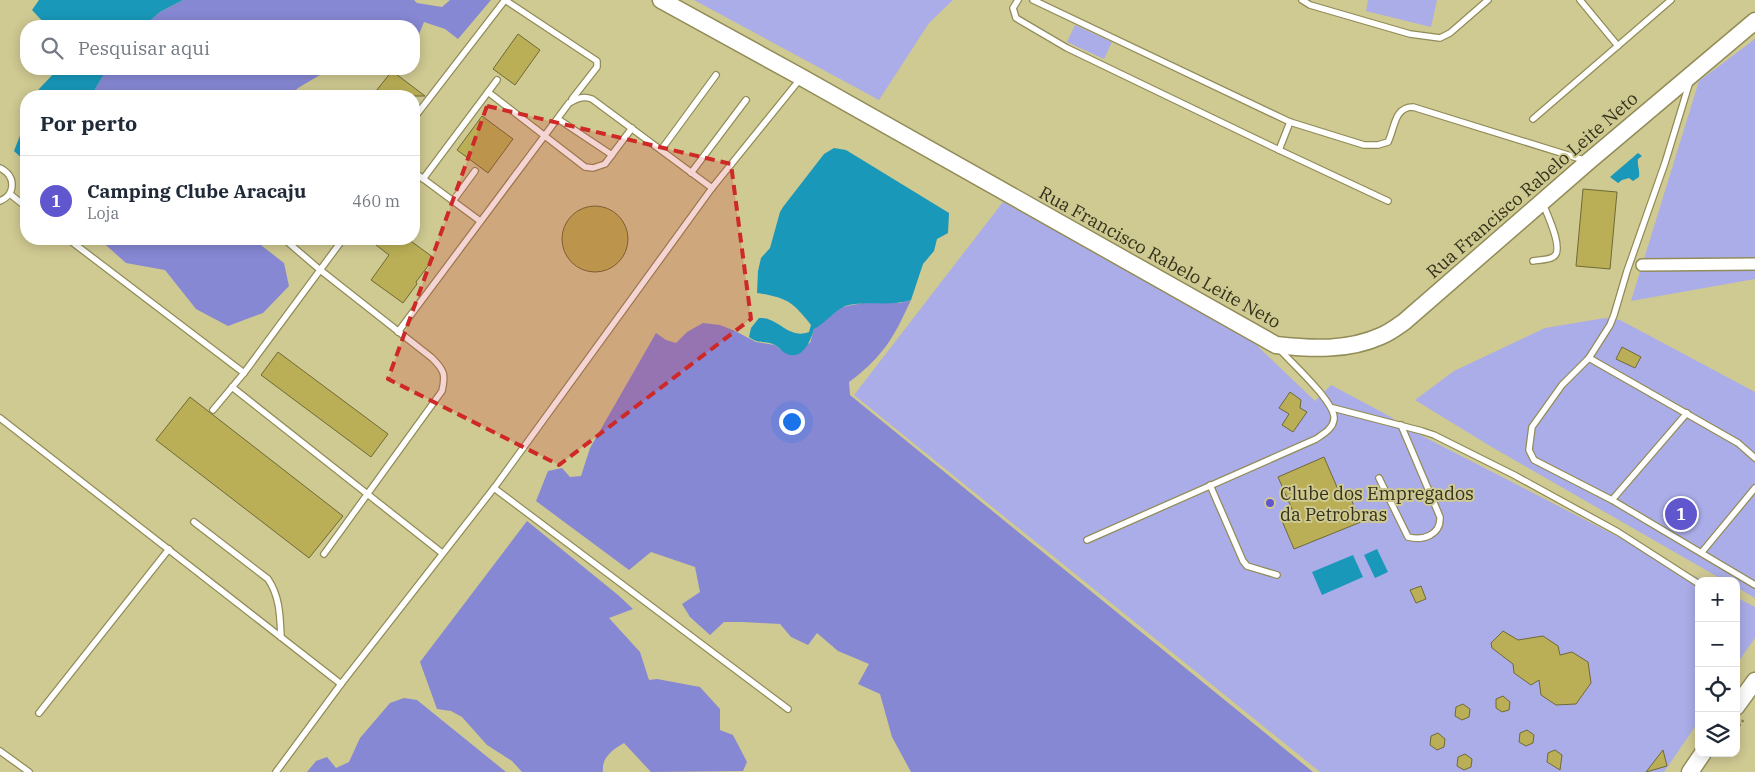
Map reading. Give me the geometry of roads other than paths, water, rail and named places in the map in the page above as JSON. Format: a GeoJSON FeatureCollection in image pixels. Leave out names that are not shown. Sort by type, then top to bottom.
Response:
{"type":"FeatureCollection","features":[{"type":"Feature","properties":{"kind":"street","name":"Rua Francisco Rabelo Leite Neto"},"geometry":{"type":"LineString","coordinates":[[660,0],[802,77],[1276,346],[1305,348],[1345,347],[1380,337],[1404,322],[1589,161],[1755,21]]}},
{"type":"Feature","properties":{"kind":"street"},"geometry":{"type":"LineString","coordinates":[[1642,265],[1755,264]]}},
{"type":"Feature","properties":{"kind":"street"},"geometry":{"type":"LineString","coordinates":[[1740,702],[1755,681]]}},
{"type":"Feature","properties":{"kind":"street"},"geometry":{"type":"LineString","coordinates":[[1690,772],[1700,757]]}},
{"type":"Feature","properties":{"kind":"lane"},"geometry":{"type":"LineString","coordinates":[[398,332],[597,67],[597,61],[505,0],[420,110]]}},
{"type":"Feature","properties":{"kind":"lane"},"geometry":{"type":"LineString","coordinates":[[1018,0],[1012,8],[1013,14],[1020,21],[1068,48],[1388,201]]}},
{"type":"Feature","properties":{"kind":"lane"},"geometry":{"type":"LineString","coordinates":[[1033,0],[1290,122],[1364,146],[1388,142],[1397,116],[1402,109],[1413,107],[1589,161]]}},
{"type":"Feature","properties":{"kind":"lane"},"geometry":{"type":"LineString","coordinates":[[1302,0],[1310,6],[1426,38],[1440,38],[1450,33],[1488,0]]}},
{"type":"Feature","properties":{"kind":"lane"},"geometry":{"type":"LineString","coordinates":[[1580,0],[1618,46]]}},
{"type":"Feature","properties":{"kind":"lane"},"geometry":{"type":"LineString","coordinates":[[1532,119],[1671,0]]}},
{"type":"Feature","properties":{"kind":"lane"},"geometry":{"type":"LineString","coordinates":[[661,150],[716,74]]}},
{"type":"Feature","properties":{"kind":"lane"},"geometry":{"type":"LineString","coordinates":[[1693,74],[1610,325],[1589,358],[1562,386],[1532,427],[1529,450],[1534,460],[1612,500],[1755,585]]}},
{"type":"Feature","properties":{"kind":"lane"},"geometry":{"type":"LineString","coordinates":[[276,772],[341,684],[494,488],[712,188],[802,77]]}},
{"type":"Feature","properties":{"kind":"lane"},"geometry":{"type":"LineString","coordinates":[[423,179],[497,80]]}},
{"type":"Feature","properties":{"kind":"lane"},"geometry":{"type":"LineString","coordinates":[[488,92],[585,167],[593,168],[605,164],[632,128]]}},
{"type":"Feature","properties":{"kind":"lane"},"geometry":{"type":"LineString","coordinates":[[570,103],[584,96],[592,99],[712,188]]}},
{"type":"Feature","properties":{"kind":"lane"},"geometry":{"type":"LineString","coordinates":[[691,172],[746,100]]}},
{"type":"Feature","properties":{"kind":"lane"},"geometry":{"type":"LineString","coordinates":[[558,119],[612,156]]}},
{"type":"Feature","properties":{"kind":"lane"},"geometry":{"type":"LineString","coordinates":[[1279,150],[1290,122]]}},
{"type":"Feature","properties":{"kind":"lane"},"geometry":{"type":"LineString","coordinates":[[0,168],[10,176],[12,188],[10,194],[0,201]]}},
{"type":"Feature","properties":{"kind":"lane"},"geometry":{"type":"LineString","coordinates":[[453,201],[475,171]]}},
{"type":"Feature","properties":{"kind":"lane"},"geometry":{"type":"LineString","coordinates":[[420,177],[480,221]]}},
{"type":"Feature","properties":{"kind":"lane"},"geometry":{"type":"LineString","coordinates":[[10,194],[20,202]]}},
{"type":"Feature","properties":{"kind":"lane"},"geometry":{"type":"LineString","coordinates":[[1533,261],[1554,257],[1558,253],[1556,239],[1542,202]]}},
{"type":"Feature","properties":{"kind":"lane"},"geometry":{"type":"LineString","coordinates":[[76,245],[244,372]]}},
{"type":"Feature","properties":{"kind":"lane"},"geometry":{"type":"LineString","coordinates":[[291,245],[442,368],[445,379],[442,391],[324,554]]}},
{"type":"Feature","properties":{"kind":"lane"},"geometry":{"type":"LineString","coordinates":[[213,410],[244,372],[338,245]]}},
{"type":"Feature","properties":{"kind":"lane"},"geometry":{"type":"LineString","coordinates":[[1087,540],[1316,438],[1330,429],[1334,420],[1333,408],[1276,346]]}},
{"type":"Feature","properties":{"kind":"lane"},"geometry":{"type":"LineString","coordinates":[[1589,358],[1738,443],[1755,458]]}},
{"type":"Feature","properties":{"kind":"lane"},"geometry":{"type":"LineString","coordinates":[[232,387],[442,553]]}},
{"type":"Feature","properties":{"kind":"lane"},"geometry":{"type":"LineString","coordinates":[[1333,408],[1401,425],[1434,436],[1521,478],[1618,532],[1695,581]]}},
{"type":"Feature","properties":{"kind":"lane"},"geometry":{"type":"LineString","coordinates":[[1612,500],[1687,413]]}},
{"type":"Feature","properties":{"kind":"lane"},"geometry":{"type":"LineString","coordinates":[[0,418],[341,684]]}},
{"type":"Feature","properties":{"kind":"lane"},"geometry":{"type":"LineString","coordinates":[[1379,478],[1408,537],[1421,539],[1430,536],[1438,528],[1440,517],[1401,425]]}},
{"type":"Feature","properties":{"kind":"lane"},"geometry":{"type":"LineString","coordinates":[[1210,486],[1243,561],[1247,566],[1277,575]]}},
{"type":"Feature","properties":{"kind":"lane"},"geometry":{"type":"LineString","coordinates":[[494,488],[788,709]]}},
{"type":"Feature","properties":{"kind":"lane"},"geometry":{"type":"LineString","coordinates":[[1702,552],[1755,488]]}},
{"type":"Feature","properties":{"kind":"lane"},"geometry":{"type":"LineString","coordinates":[[194,522],[268,579],[275,589],[279,602],[281,637]]}},
{"type":"Feature","properties":{"kind":"lane"},"geometry":{"type":"LineString","coordinates":[[39,713],[169,549]]}},
{"type":"Feature","properties":{"kind":"lane"},"geometry":{"type":"LineString","coordinates":[[0,751],[29,772]]}},
{"type":"Feature","properties":{"kind":"place","name":"Clube dos Empregados da Petrobras"},"geometry":{"type":"Point","coordinates":[1270,503]}},
{"type":"Feature","properties":{"kind":"place","name":"Camping Clube Aracaju"},"geometry":{"type":"Point","coordinates":[1681,514]}}]}
